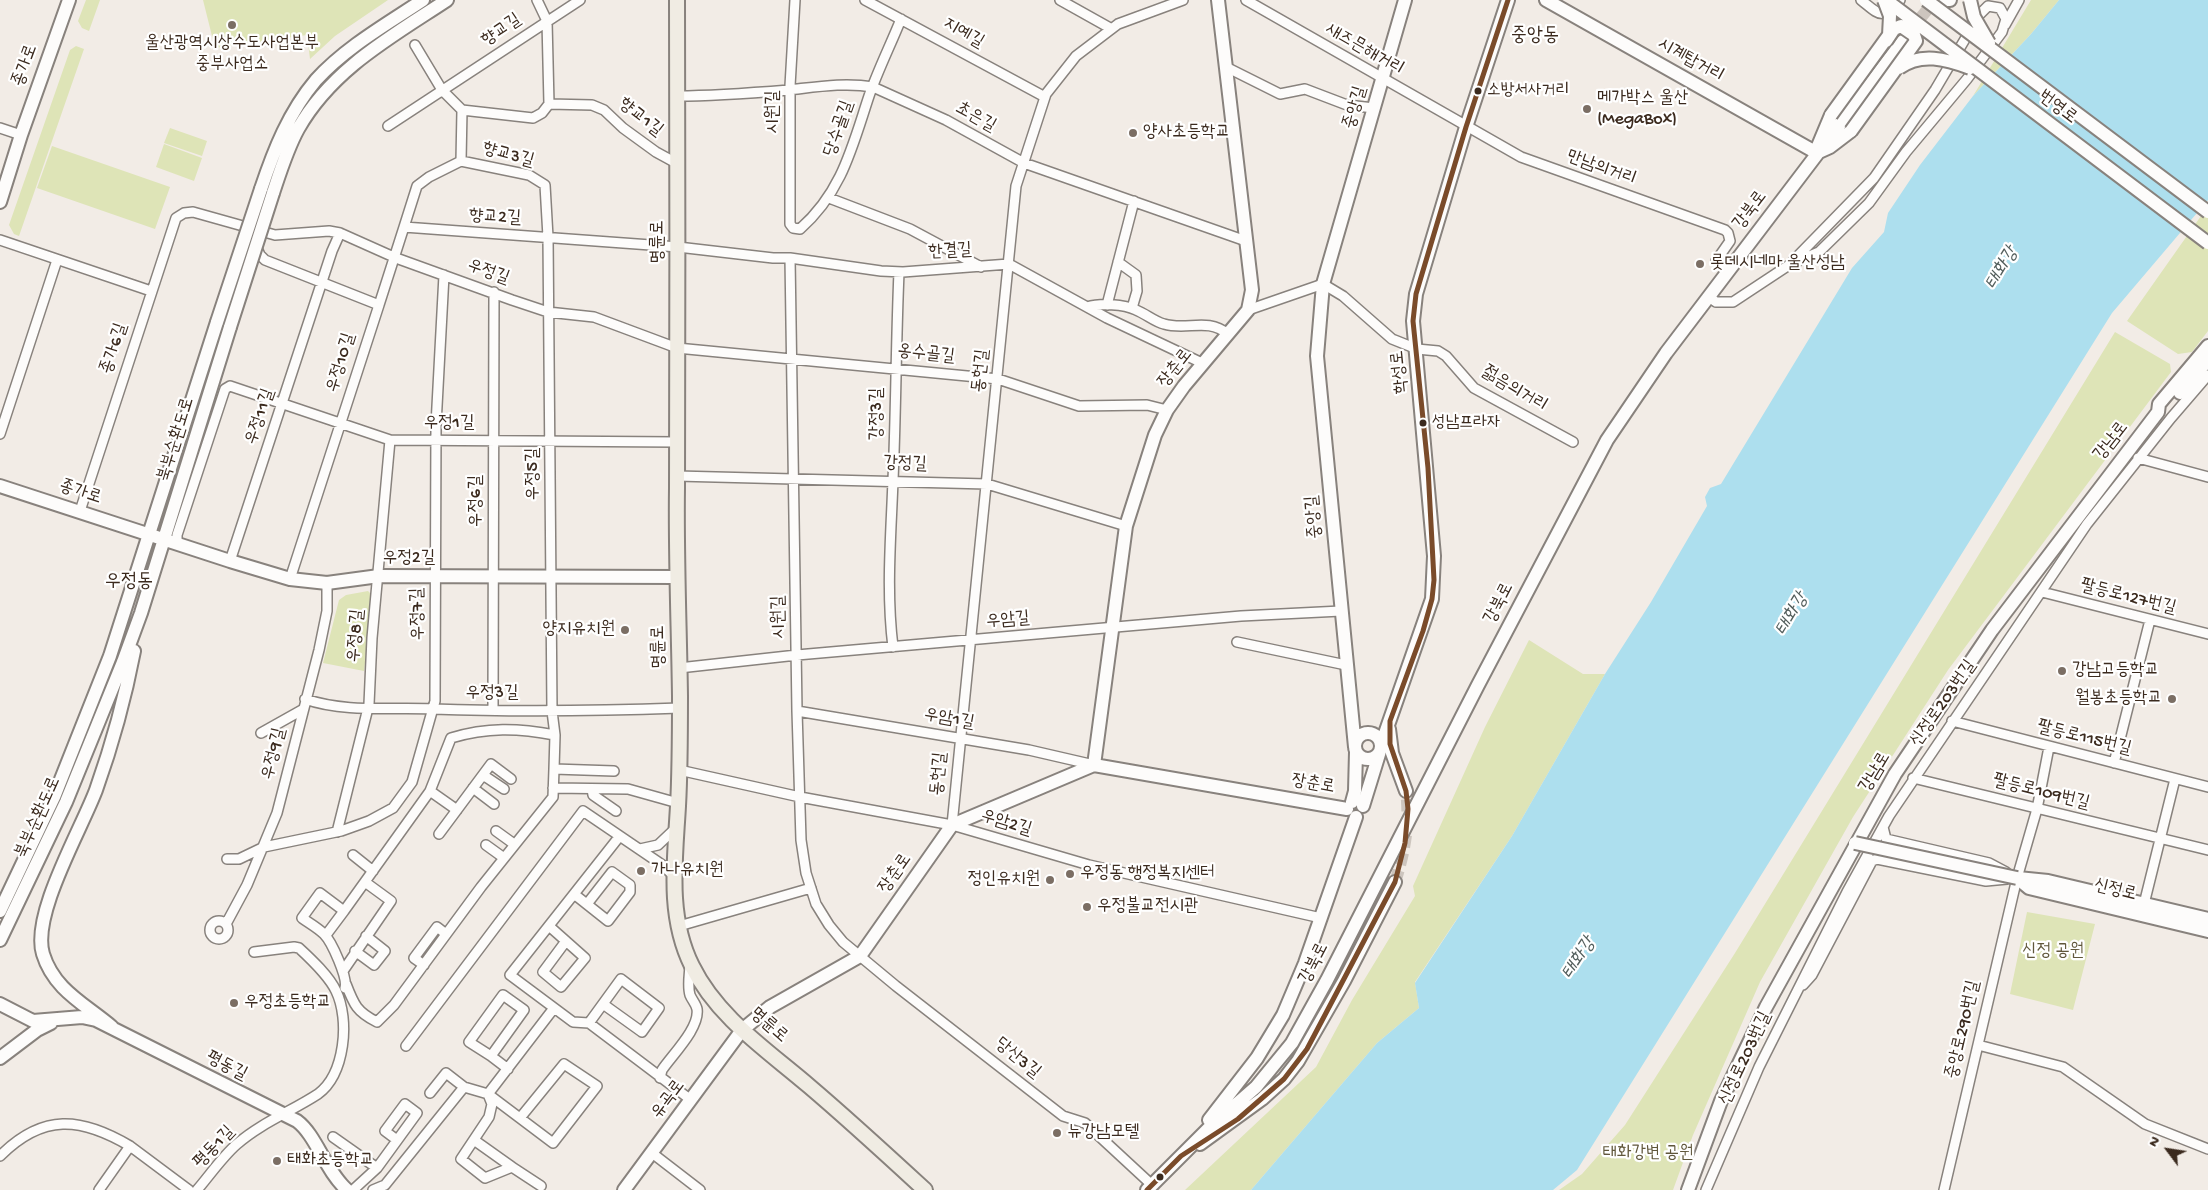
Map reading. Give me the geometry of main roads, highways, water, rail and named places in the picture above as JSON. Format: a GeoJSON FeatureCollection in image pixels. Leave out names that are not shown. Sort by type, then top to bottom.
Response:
{"type":"FeatureCollection","features":[{"type":"Feature","properties":{"kind":"main road","name":"종가로"},"geometry":{"type":"LineString","coordinates":[[0,202],[69,0]]}},
{"type":"Feature","properties":{"kind":"main road"},"geometry":{"type":"LineString","coordinates":[[390,23],[402,0]]}},
{"type":"Feature","properties":{"kind":"main road","name":"북부순환도로"},"geometry":{"type":"LineString","coordinates":[[7,906],[69,794],[141,613],[230,327],[286,124],[316,80],[356,45],[423,0]]}},
{"type":"Feature","properties":{"kind":"main road","name":"북부순환도로"},"geometry":{"type":"LineString","coordinates":[[0,940],[7,906],[92,704],[218,322],[267,191],[297,131],[326,90],[343,71],[447,0]]}},
{"type":"Feature","properties":{"kind":"main road","name":"명륜로"},"geometry":{"type":"LineString","coordinates":[[677,0],[677,476],[680,708],[674,876],[679,926],[690,963],[710,996],[742,1030],[854,1124],[925,1190]]}},
{"type":"Feature","properties":{"kind":"main road","name":"장춘로"},"geometry":{"type":"LineString","coordinates":[[1094,765],[1126,526],[1155,435],[1167,410],[1202,363],[1248,310],[1252,290],[1218,0]]}},
{"type":"Feature","properties":{"kind":"main road","name":"중앙길"},"geometry":{"type":"LineString","coordinates":[[1354,808],[1356,749],[1346,665],[1317,356],[1323,284],[1404,0]]}},
{"type":"Feature","properties":{"kind":"main road","name":"학성로"},"geometry":{"type":"LineString","coordinates":[[1382,745],[1389,732],[1390,721],[1432,598],[1434,556],[1413,321],[1416,294],[1466,127],[1508,0]]}},
{"type":"Feature","properties":{"kind":"main road","name":"시계탑거리"},"geometry":{"type":"LineString","coordinates":[[1546,0],[1817,153]]}},
{"type":"Feature","properties":{"kind":"main road"},"geometry":{"type":"LineString","coordinates":[[1885,0],[1891,23],[1886,41]]}},
{"type":"Feature","properties":{"kind":"main road","name":"번영로"},"geometry":{"type":"LineString","coordinates":[[1885,0],[2207,243]]}},
{"type":"Feature","properties":{"kind":"main road","name":"번영로"},"geometry":{"type":"LineString","coordinates":[[1926,0],[2208,212]]}},
{"type":"Feature","properties":{"kind":"main road"},"geometry":{"type":"LineString","coordinates":[[1945,0],[1950,0]]}},
{"type":"Feature","properties":{"kind":"main road"},"geometry":{"type":"LineString","coordinates":[[1970,0],[1979,27],[1997,53]]}},
{"type":"Feature","properties":{"kind":"main road"},"geometry":{"type":"LineString","coordinates":[[1901,26],[1916,38],[1915,44],[1851,131],[1830,147],[1817,153],[1820,140],[1831,115],[1894,29],[1901,26]]}},
{"type":"Feature","properties":{"kind":"main road","name":"강북로"},"geometry":{"type":"LineString","coordinates":[[1150,1188],[1181,1156],[1256,1087],[1292,1043],[1327,980],[1591,468],[1625,411],[1728,270],[1903,41]]}},
{"type":"Feature","properties":{"kind":"main road"},"geometry":{"type":"LineString","coordinates":[[1895,72],[1914,60],[1930,58],[1953,62],[1982,73]]}},
{"type":"Feature","properties":{"kind":"main road"},"geometry":{"type":"LineString","coordinates":[[2200,362],[2198,350],[2208,338]]}},
{"type":"Feature","properties":{"kind":"main road","name":"강남로"},"geometry":{"type":"LineString","coordinates":[[1688,1190],[1721,1101],[1766,1007],[1855,843],[1895,774],[1964,670],[2076,517],[2158,412],[2165,409],[2200,362],[2208,346]]}},
{"type":"Feature","properties":{"kind":"main road","name":"강남로"},"geometry":{"type":"LineString","coordinates":[[2158,412],[2159,404],[2200,362]]}},
{"type":"Feature","properties":{"kind":"main road","name":"종가로"},"geometry":{"type":"LineString","coordinates":[[0,486],[149,535]]}},
{"type":"Feature","properties":{"kind":"main road","name":"우정2길"},"geometry":{"type":"LineString","coordinates":[[149,535],[290,579],[327,583],[379,576],[678,576]]}},
{"type":"Feature","properties":{"kind":"main road"},"geometry":{"type":"LineString","coordinates":[[112,1027],[56,982],[42,952],[40,934],[48,900],[99,781],[119,716],[141,613]]}},
{"type":"Feature","properties":{"kind":"main road"},"geometry":{"type":"LineString","coordinates":[[1382,745],[1372,759],[1363,758],[1356,749],[1357,739],[1363,734],[1382,745],[1406,791]]}},
{"type":"Feature","properties":{"kind":"main road"},"geometry":{"type":"LineString","coordinates":[[1181,1156],[1271,1038],[1302,971],[1321,918],[1354,808],[1382,745]]}},
{"type":"Feature","properties":{"kind":"main road","name":"장춘로"},"geometry":{"type":"LineString","coordinates":[[742,1030],[770,1007],[860,956],[952,825],[1094,765],[1354,808]]}},
{"type":"Feature","properties":{"kind":"main road","name":"신정로"},"geometry":{"type":"LineString","coordinates":[[1855,843],[2017,878],[2029,888],[2144,904],[2208,919]]}},
{"type":"Feature","properties":{"kind":"main road"},"geometry":{"type":"LineString","coordinates":[[1181,1156],[1217,1134],[1262,1100],[1284,1079],[1298,1061],[1325,1015],[1396,882]]}},
{"type":"Feature","properties":{"kind":"main road","name":"신정로"},"geometry":{"type":"LineString","coordinates":[[2067,892],[2208,931]]}},
{"type":"Feature","properties":{"kind":"main road","name":"평동길"},"geometry":{"type":"LineString","coordinates":[[0,1004],[33,1022],[82,1017],[112,1027],[205,1076],[283,1114],[305,1127],[325,1163],[347,1190]]}},
{"type":"Feature","properties":{"kind":"main road"},"geometry":{"type":"LineString","coordinates":[[0,1058],[37,1030],[60,1019]]}},
{"type":"Feature","properties":{"kind":"main road","name":"유곡로"},"geometry":{"type":"LineString","coordinates":[[624,1190],[742,1030]]}},
{"type":"Feature","properties":{"kind":"water","name":"태화강"},"geometry":{"type":"Polygon","coordinates":[[[2059,0],[2208,0],[2208,200],[2112,313],[1577,1170],[1553,1190],[1251,1190],[1377,1043],[1419,1008],[1415,983],[1512,836],[1605,674],[1651,602],[1707,506],[1705,497],[1710,488],[1721,484],[1852,268],[1884,232],[1888,213],[1920,165],[1973,96],[2031,34],[2059,0]]]}},
{"type":"Feature","properties":{"kind":"tunnel"},"geometry":{"type":"LineString","coordinates":[[1910,31],[1935,0]]}},
{"type":"Feature","properties":{"kind":"tunnel"},"geometry":{"type":"LineString","coordinates":[[1395,882],[1406,837],[1406,791]]}},
{"type":"Feature","properties":{"kind":"place","name":"울산광역시상수도사업본부 중부사업소"},"geometry":{"type":"Point","coordinates":[232,25]}},
{"type":"Feature","properties":{"kind":"place","name":"소방서사거리"},"geometry":{"type":"Point","coordinates":[1478,91]}},
{"type":"Feature","properties":{"kind":"place","name":"메가박스 울산 (MegaBox)"},"geometry":{"type":"Point","coordinates":[1587,109]}},
{"type":"Feature","properties":{"kind":"place","name":"양사초등학교"},"geometry":{"type":"Point","coordinates":[1133,133]}},
{"type":"Feature","properties":{"kind":"place","name":"롯데시네마 울산성남"},"geometry":{"type":"Point","coordinates":[1700,264]}},
{"type":"Feature","properties":{"kind":"place","name":"성남프라자"},"geometry":{"type":"Point","coordinates":[1423,423]}},
{"type":"Feature","properties":{"kind":"place","name":"양지유치원"},"geometry":{"type":"Point","coordinates":[625,630]}},
{"type":"Feature","properties":{"kind":"place","name":"강남고등학교"},"geometry":{"type":"Point","coordinates":[2062,671]}},
{"type":"Feature","properties":{"kind":"place","name":"월봉초등학교"},"geometry":{"type":"Point","coordinates":[2172,699]}},
{"type":"Feature","properties":{"kind":"place","name":"가나유치원"},"geometry":{"type":"Point","coordinates":[641,871]}},
{"type":"Feature","properties":{"kind":"place","name":"우정동 행정복지센터"},"geometry":{"type":"Point","coordinates":[1070,874]}},
{"type":"Feature","properties":{"kind":"place","name":"정인유치원"},"geometry":{"type":"Point","coordinates":[1050,880]}},
{"type":"Feature","properties":{"kind":"place","name":"우정불교전시관"},"geometry":{"type":"Point","coordinates":[1087,907]}},
{"type":"Feature","properties":{"kind":"place","name":"우정초등학교"},"geometry":{"type":"Point","coordinates":[234,1003]}},
{"type":"Feature","properties":{"kind":"place","name":"뉴강남모텔"},"geometry":{"type":"Point","coordinates":[1057,1133]}},
{"type":"Feature","properties":{"kind":"place","name":"태화초등학교"},"geometry":{"type":"Point","coordinates":[277,1161]}},
{"type":"Feature","properties":{"kind":"district","name":"중앙동"},"geometry":{"type":"Point","coordinates":[1535,37]}},
{"type":"Feature","properties":{"kind":"district","name":"우정동"},"geometry":{"type":"Point","coordinates":[129,583]}},
{"type":"Feature","properties":{"kind":"park label","name":"신정 공원"},"geometry":{"type":"Point","coordinates":[2053,952]}},
{"type":"Feature","properties":{"kind":"park label","name":"태화강변 공원"},"geometry":{"type":"Point","coordinates":[1648,1154]}}]}
